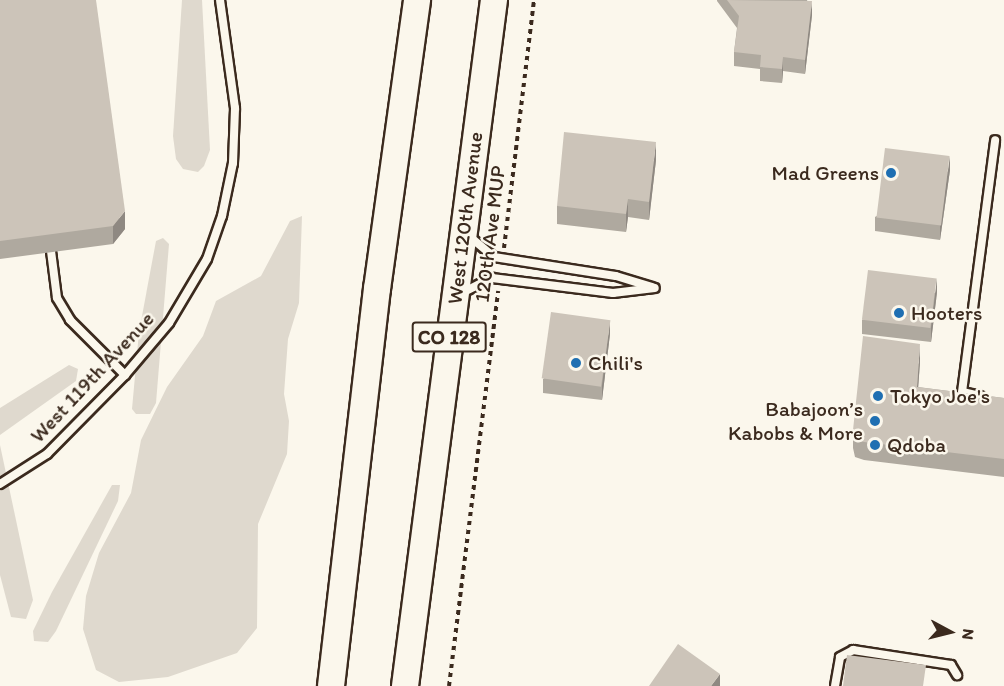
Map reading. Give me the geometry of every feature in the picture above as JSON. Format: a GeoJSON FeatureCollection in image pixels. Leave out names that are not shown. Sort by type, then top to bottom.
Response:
{"type":"FeatureCollection","features":[{"type":"Feature","properties":{"kind":"main road"},"geometry":{"type":"LineString","coordinates":[[331,686],[417,0]]}},
{"type":"Feature","properties":{"kind":"main road","name":"West 120th Avenue"},"geometry":{"type":"LineString","coordinates":[[407,682],[454,297],[494,0]]}},
{"type":"Feature","properties":{"kind":"main road"},"geometry":{"type":"LineString","coordinates":[[318,686],[325,640],[347,550]]}},
{"type":"Feature","properties":{"kind":"lane","name":"West 119th Avenue"},"geometry":{"type":"LineString","coordinates":[[0,484],[47,454],[125,375],[188,294],[207,259],[222,216],[233,163],[235,108],[220,0]]}},
{"type":"Feature","properties":{"kind":"lane"},"geometry":{"type":"LineString","coordinates":[[994,399],[962,392],[995,140]]}},
{"type":"Feature","properties":{"kind":"lane"},"geometry":{"type":"LineString","coordinates":[[454,297],[492,278],[613,293],[655,288],[616,276],[494,256],[463,231]]}},
{"type":"Feature","properties":{"kind":"lane"},"geometry":{"type":"LineString","coordinates":[[51,251],[57,298],[70,320],[125,375]]}},
{"type":"Feature","properties":{"kind":"lane"},"geometry":{"type":"LineString","coordinates":[[835,686],[840,657],[853,650],[951,665],[957,675]]}},
{"type":"Feature","properties":{"kind":"path","name":"120th Ave MUP"},"geometry":{"type":"LineString","coordinates":[[502,258],[534,0]]}},
{"type":"Feature","properties":{"kind":"path","name":"120th Ave MUP"},"geometry":{"type":"LineString","coordinates":[[449,686],[500,279]]}},
{"type":"Feature","properties":{"kind":"shaded area"},"geometry":{"type":"Polygon","coordinates":[[[182,0],[202,0],[210,150],[204,166],[198,172],[183,169],[176,159],[173,136],[182,0]]]}},
{"type":"Feature","properties":{"kind":"shaded area"},"geometry":{"type":"Polygon","coordinates":[[[302,216],[299,303],[288,339],[284,394],[289,421],[287,454],[258,524],[257,628],[237,653],[168,677],[119,682],[96,670],[83,629],[86,596],[99,553],[131,493],[141,440],[167,387],[203,336],[216,301],[261,276],[290,221],[302,216]]]}},
{"type":"Feature","properties":{"kind":"shaded area"},"geometry":{"type":"Polygon","coordinates":[[[163,238],[169,244],[156,403],[150,414],[136,414],[132,409],[139,332],[156,241],[163,238]]]}},
{"type":"Feature","properties":{"kind":"shaded area"},"geometry":{"type":"Polygon","coordinates":[[[69,365],[78,369],[76,381],[0,435],[0,408],[69,365]]]}},
{"type":"Feature","properties":{"kind":"shaded area"},"geometry":{"type":"Polygon","coordinates":[[[0,445],[33,600],[26,619],[11,617],[0,575],[0,445]]]}},
{"type":"Feature","properties":{"kind":"shaded area"},"geometry":{"type":"Polygon","coordinates":[[[112,485],[120,485],[118,501],[56,631],[48,642],[34,641],[33,631],[52,592],[112,485]]]}},
{"type":"Feature","properties":{"kind":"building"},"geometry":{"type":"Polygon","coordinates":[[[0,0],[96,0],[125,211],[113,226],[0,241],[0,0]]]}},
{"type":"Feature","properties":{"kind":"building"},"geometry":{"type":"Polygon","coordinates":[[[727,0],[812,1],[805,60],[783,57],[782,69],[760,67],[761,55],[734,52],[739,16],[727,0]]]}},
{"type":"Feature","properties":{"kind":"building"},"geometry":{"type":"Polygon","coordinates":[[[564,132],[656,142],[649,202],[628,199],[626,214],[557,206],[564,132]]]}},
{"type":"Feature","properties":{"kind":"building"},"geometry":{"type":"Polygon","coordinates":[[[885,148],[950,156],[941,225],[876,217],[885,148]]]}},
{"type":"Feature","properties":{"kind":"building","name":"Hooters"},"geometry":{"type":"Polygon","coordinates":[[[868,270],[936,278],[930,328],[862,320],[868,270]]]}},
{"type":"Feature","properties":{"kind":"building","name":"Chili's"},"geometry":{"type":"Polygon","coordinates":[[[551,312],[610,320],[601,387],[542,378],[551,312]]]}},
{"type":"Feature","properties":{"kind":"building"},"geometry":{"type":"Polygon","coordinates":[[[863,336],[920,344],[917,387],[1004,398],[1004,459],[855,439],[853,430],[863,336]]]}},
{"type":"Feature","properties":{"kind":"building"},"geometry":{"type":"Polygon","coordinates":[[[678,644],[720,674],[711,686],[649,686],[678,644]]]}},
{"type":"Feature","properties":{"kind":"building"},"geometry":{"type":"Polygon","coordinates":[[[847,655],[926,665],[923,686],[843,686],[847,655]]]}},
{"type":"Feature","properties":{"kind":"place","name":"Mad Greens"},"geometry":{"type":"Point","coordinates":[891,173]}},
{"type":"Feature","properties":{"kind":"place","name":"Hooters"},"geometry":{"type":"Point","coordinates":[899,313]}},
{"type":"Feature","properties":{"kind":"place","name":"Chili's"},"geometry":{"type":"Point","coordinates":[576,363]}},
{"type":"Feature","properties":{"kind":"place","name":"Tokyo Joe's"},"geometry":{"type":"Point","coordinates":[878,396]}},
{"type":"Feature","properties":{"kind":"place","name":"Babajoon’s Kabobs & More"},"geometry":{"type":"Point","coordinates":[875,421]}},
{"type":"Feature","properties":{"kind":"place","name":"Qdoba"},"geometry":{"type":"Point","coordinates":[875,445]}}]}
